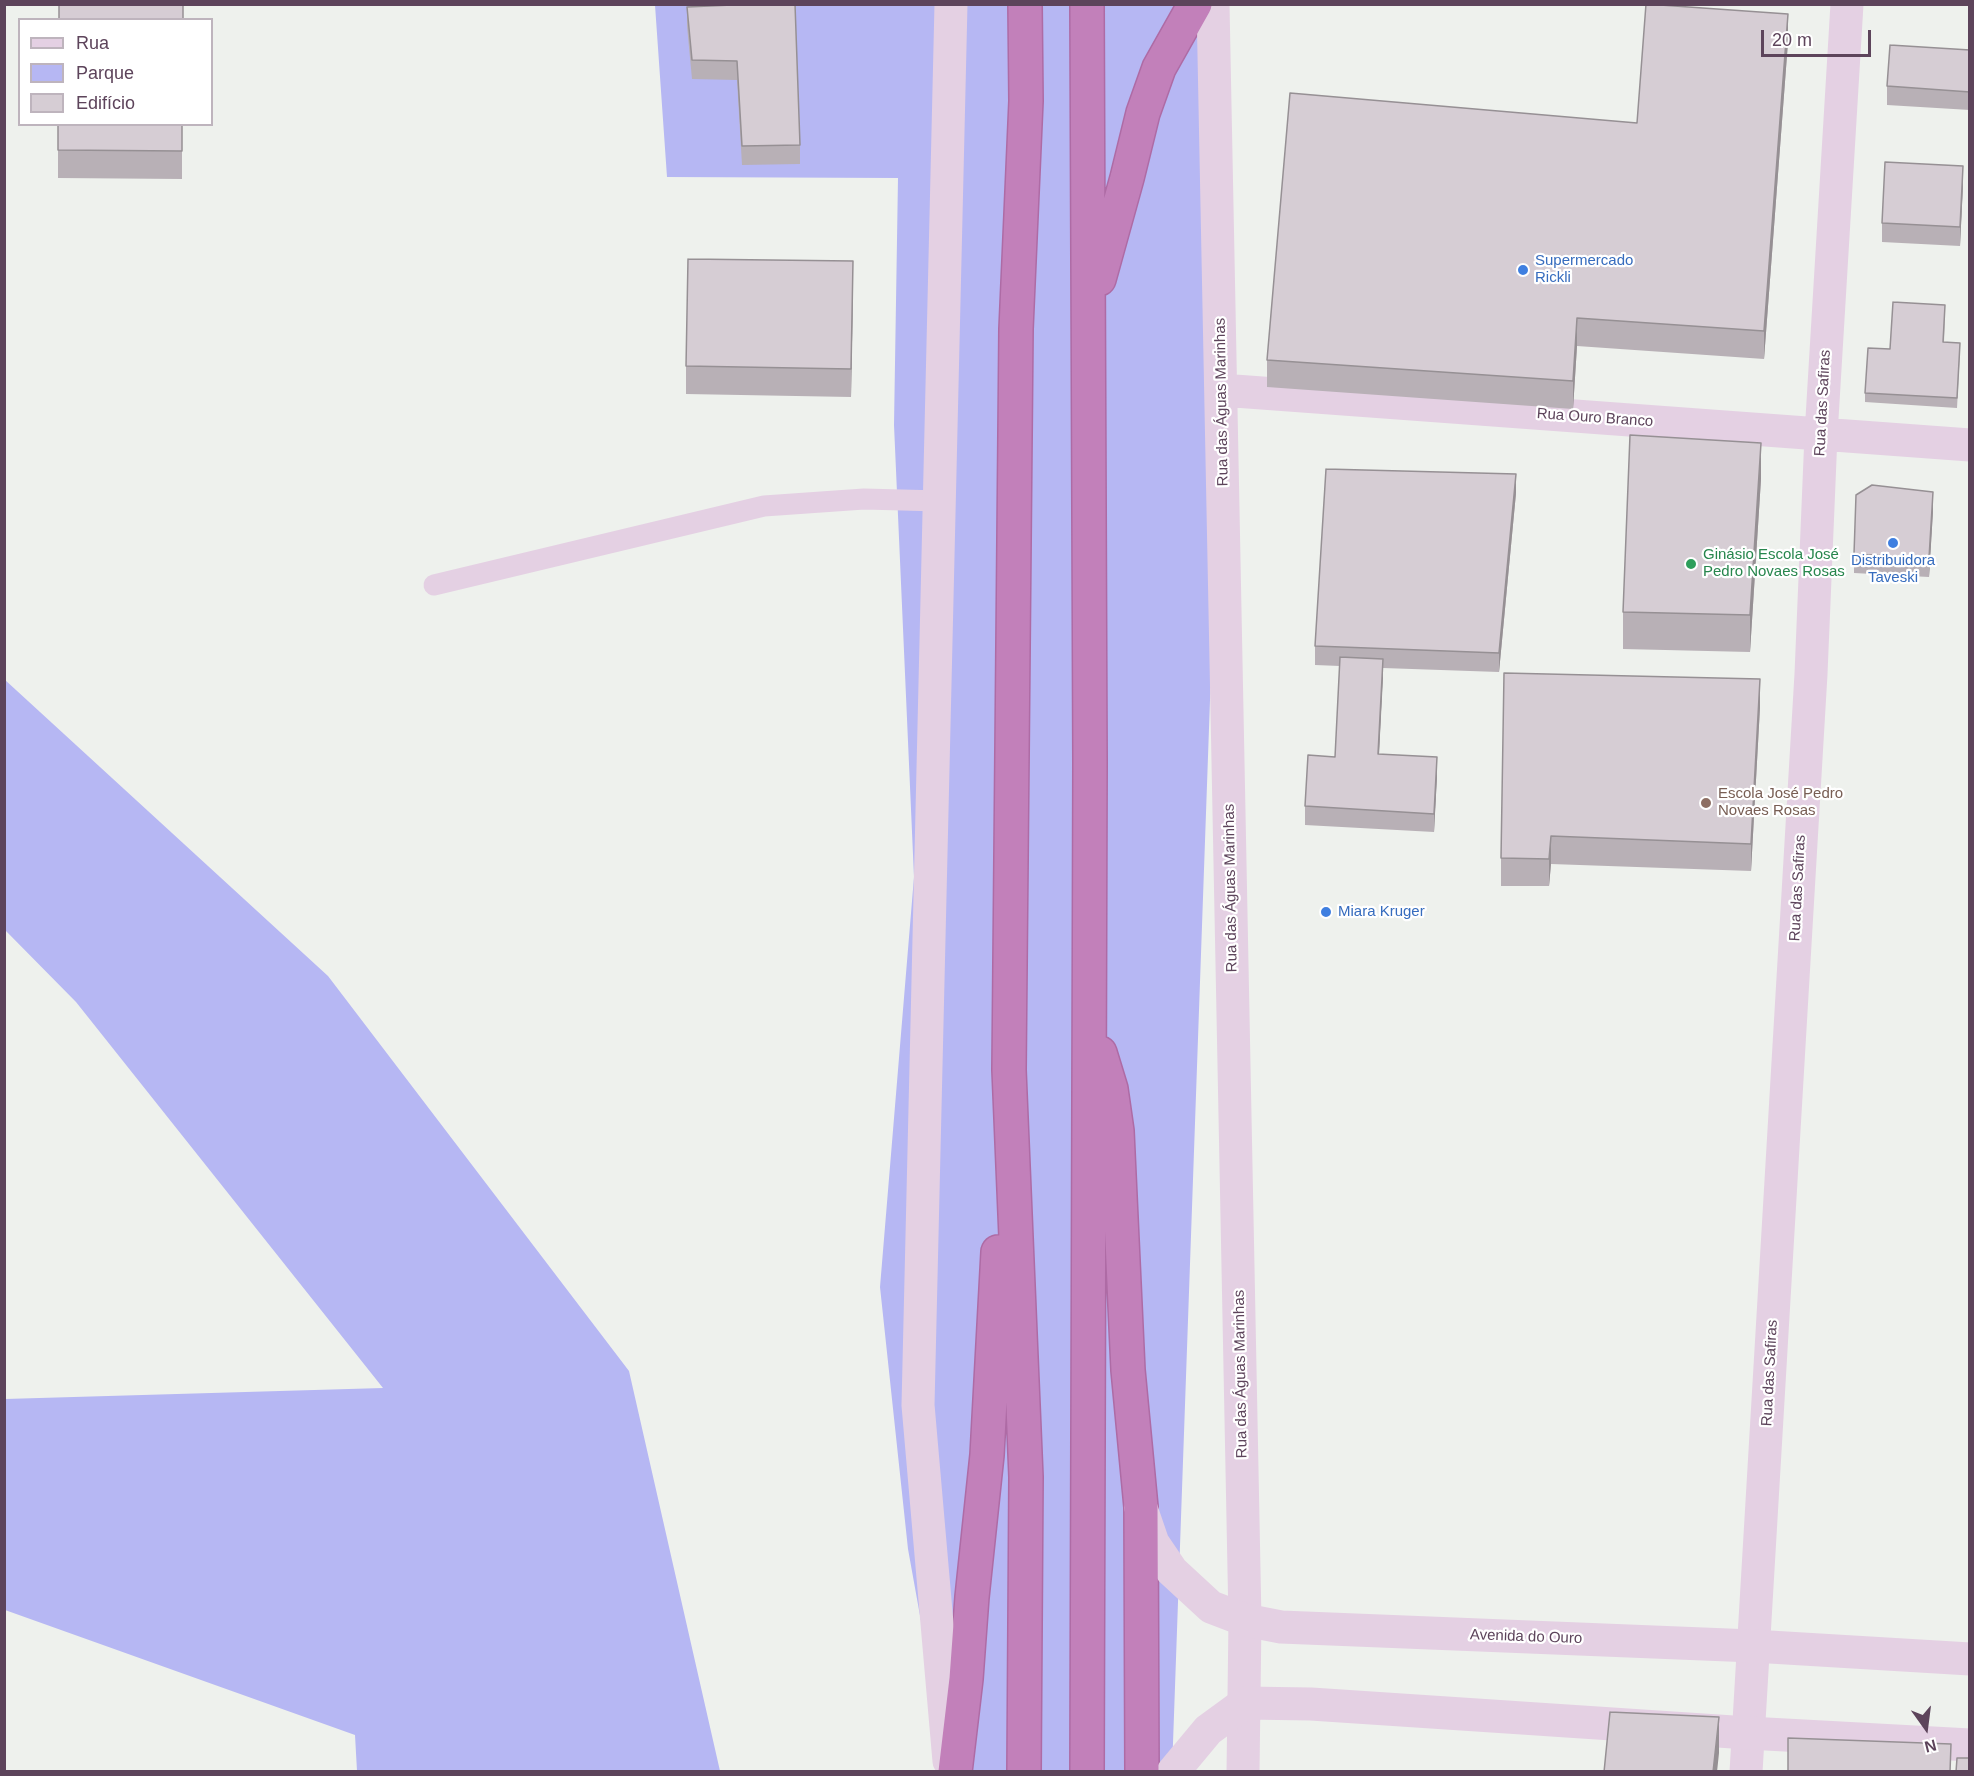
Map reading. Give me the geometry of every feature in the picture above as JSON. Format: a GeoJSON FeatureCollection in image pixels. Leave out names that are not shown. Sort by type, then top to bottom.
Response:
{"type":"FeatureCollection","features":[{"type":"Feature","properties":{"kind":"highway"},"geometry":{"type":"LineString","coordinates":[[956,1772],[987,1455],[1009,1070],[1016,329],[1026,101],[1025,4]]}},
{"type":"Feature","properties":{"kind":"highway"},"geometry":{"type":"LineString","coordinates":[[1087,4],[1089,1014],[1087,1772]]}},
{"type":"Feature","properties":{"kind":"highway"},"geometry":{"type":"LineString","coordinates":[[1088,315],[1143,113],[1159,68],[1195,4]]}},
{"type":"Feature","properties":{"kind":"highway"},"geometry":{"type":"LineString","coordinates":[[1089,1014],[1111,1089],[1117,1131],[1128,1370],[1141,1507],[1142,1772]]}},
{"type":"Feature","properties":{"kind":"highway"},"geometry":{"type":"LineString","coordinates":[[1009,1070],[1026,1477],[1024,1772]]}},
{"type":"Feature","properties":{"kind":"street"},"geometry":{"type":"LineString","coordinates":[[950,1772],[918,1405],[951,4]]}},
{"type":"Feature","properties":{"kind":"street","name":"Rua das Águas Marinhas"},"geometry":{"type":"LineString","coordinates":[[1213,4],[1245,1620],[1243,1772]]}},
{"type":"Feature","properties":{"kind":"street","name":"Rua das Safiras"},"geometry":{"type":"LineString","coordinates":[[1746,1772],[1811,674],[1821,435],[1847,4]]}},
{"type":"Feature","properties":{"kind":"street","name":"Rua Ouro Branco"},"geometry":{"type":"LineString","coordinates":[[1221,390],[1970,445]]}},
{"type":"Feature","properties":{"kind":"street","name":"Avenida do Ouro"},"geometry":{"type":"LineString","coordinates":[[1141,1507],[1153,1543],[1172,1571],[1212,1607],[1245,1620],[1281,1627],[1753,1646],[1970,1659]]}},
{"type":"Feature","properties":{"kind":"street"},"geometry":{"type":"LineString","coordinates":[[1173,1772],[1208,1730],[1245,1703],[1311,1704],[1748,1733],[1970,1745]]}},
{"type":"Feature","properties":{"kind":"lane"},"geometry":{"type":"LineString","coordinates":[[434,585],[764,506],[864,499],[940,501]]}},
{"type":"Feature","properties":{"kind":"green space"},"geometry":{"type":"Polygon","coordinates":[[[655,5],[1213,5],[1221,390],[1172,1771],[948,1771],[908,1549],[880,1287],[914,877],[894,425],[898,178],[667,177],[655,5]]]}},
{"type":"Feature","properties":{"kind":"green space"},"geometry":{"type":"Polygon","coordinates":[[[4,679],[328,976],[629,1371],[720,1771],[357,1771],[355,1735],[5,1610],[5,1399],[383,1388],[76,1002],[5,930],[4,679]]]}},
{"type":"Feature","properties":{"kind":"building"},"geometry":{"type":"Polygon","coordinates":[[[59,4],[183,4],[183,18],[59,18],[59,4]]]}},
{"type":"Feature","properties":{"kind":"building"},"geometry":{"type":"Polygon","coordinates":[[[795,4],[800,145],[742,146],[737,61],[692,60],[687,7],[795,4]]]}},
{"type":"Feature","properties":{"kind":"building","name":"Supermercado Rickli"},"geometry":{"type":"Polygon","coordinates":[[[1646,4],[1788,14],[1764,331],[1577,318],[1573,381],[1267,360],[1290,93],[1637,123],[1646,4]]]}},
{"type":"Feature","properties":{"kind":"building"},"geometry":{"type":"Polygon","coordinates":[[[1890,45],[1970,50],[1970,92],[1887,86],[1890,45]]]}},
{"type":"Feature","properties":{"kind":"building"},"geometry":{"type":"Polygon","coordinates":[[[58,126],[182,126],[182,151],[58,150],[58,126]]]}},
{"type":"Feature","properties":{"kind":"building"},"geometry":{"type":"Polygon","coordinates":[[[1885,162],[1963,166],[1960,227],[1882,223],[1885,162]]]}},
{"type":"Feature","properties":{"kind":"building"},"geometry":{"type":"Polygon","coordinates":[[[688,259],[853,261],[851,369],[686,366],[688,259]]]}},
{"type":"Feature","properties":{"kind":"building"},"geometry":{"type":"Polygon","coordinates":[[[1893,302],[1945,305],[1943,342],[1960,343],[1957,398],[1865,393],[1868,348],[1890,349],[1893,302]]]}},
{"type":"Feature","properties":{"kind":"building","name":"Ginásio Escola José Pedro Novaes Rosas"},"geometry":{"type":"Polygon","coordinates":[[[1630,435],[1761,443],[1750,615],[1623,612],[1630,435]]]}},
{"type":"Feature","properties":{"kind":"building"},"geometry":{"type":"Polygon","coordinates":[[[1326,469],[1516,474],[1499,653],[1315,646],[1326,469]]]}},
{"type":"Feature","properties":{"kind":"building","name":"Distribuidora Taveski"},"geometry":{"type":"Polygon","coordinates":[[[1872,485],[1933,492],[1929,558],[1854,554],[1856,495],[1872,485]]]}},
{"type":"Feature","properties":{"kind":"building"},"geometry":{"type":"Polygon","coordinates":[[[1340,657],[1383,659],[1378,754],[1437,757],[1434,814],[1305,806],[1308,755],[1335,757],[1340,657]]]}},
{"type":"Feature","properties":{"kind":"building"},"geometry":{"type":"Polygon","coordinates":[[[1504,673],[1760,679],[1751,844],[1551,836],[1549,859],[1501,858],[1504,673]]]}},
{"type":"Feature","properties":{"kind":"building"},"geometry":{"type":"Polygon","coordinates":[[[1610,1712],[1719,1717],[1713,1772],[1604,1772],[1610,1712]]]}},
{"type":"Feature","properties":{"kind":"building"},"geometry":{"type":"Polygon","coordinates":[[[1788,1738],[1951,1744],[1950,1772],[1788,1772],[1788,1738]]]}},
{"type":"Feature","properties":{"kind":"building"},"geometry":{"type":"Polygon","coordinates":[[[1957,1758],[1970,1758],[1970,1772],[1956,1772],[1957,1758]]]}},
{"type":"Feature","properties":{"kind":"place","name":"Supermercado Rickli"},"geometry":{"type":"Point","coordinates":[1523,270]}},
{"type":"Feature","properties":{"kind":"place","name":"Distribuidora Taveski"},"geometry":{"type":"Point","coordinates":[1893,543]}},
{"type":"Feature","properties":{"kind":"place","name":"Ginásio Escola José Pedro Novaes Rosas"},"geometry":{"type":"Point","coordinates":[1691,564]}},
{"type":"Feature","properties":{"kind":"place","name":"Escola José Pedro Novaes Rosas"},"geometry":{"type":"Point","coordinates":[1706,803]}},
{"type":"Feature","properties":{"kind":"place","name":"Miara Kruger"},"geometry":{"type":"Point","coordinates":[1326,912]}}]}
